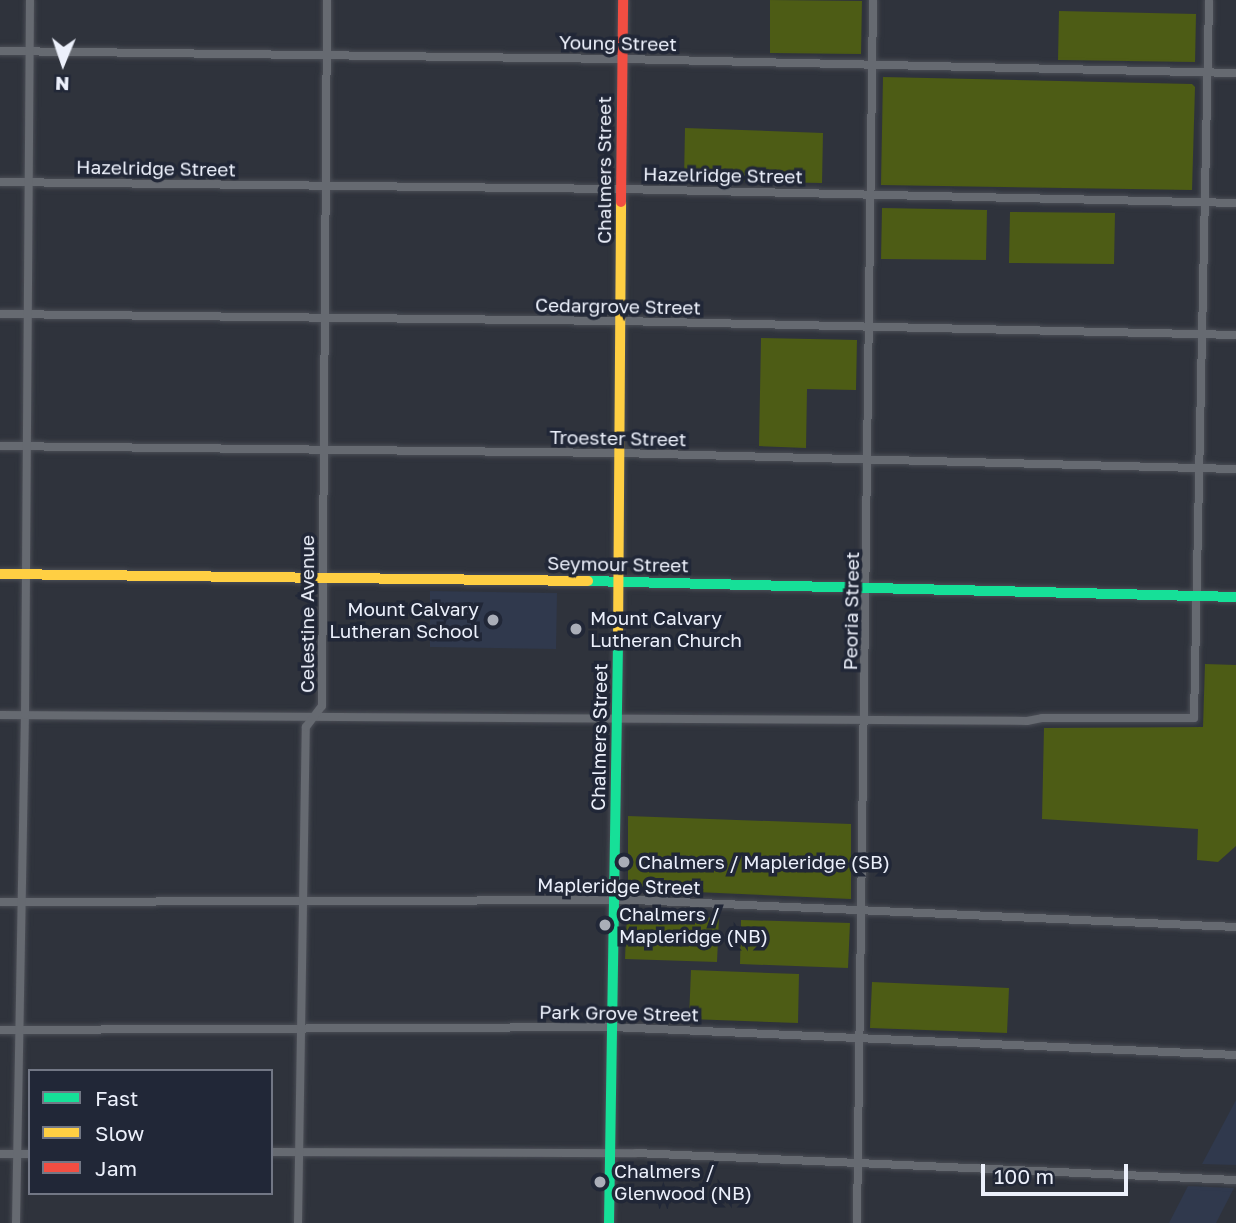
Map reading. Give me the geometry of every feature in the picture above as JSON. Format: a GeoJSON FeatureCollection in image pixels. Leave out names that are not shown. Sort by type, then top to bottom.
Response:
{"type":"FeatureCollection","features":[{"type":"Feature","properties":{"kind":"street"},"geometry":{"type":"LineString","coordinates":[[16,1223],[25,715],[30,0]]}},
{"type":"Feature","properties":{"kind":"street","name":"Celestine Avenue"},"geometry":{"type":"LineString","coordinates":[[298,1223],[306,727],[322,706],[327,0]]}},
{"type":"Feature","properties":{"kind":"street","name":"Chalmers Street"},"geometry":{"type":"LineString","coordinates":[[609,1223],[617,718],[623,0]]}},
{"type":"Feature","properties":{"kind":"street","name":"Peoria Street"},"geometry":{"type":"LineString","coordinates":[[857,1223],[866,719],[873,0]]}},
{"type":"Feature","properties":{"kind":"street"},"geometry":{"type":"LineString","coordinates":[[0,715],[1194,718],[1209,0]]}},
{"type":"Feature","properties":{"kind":"street","name":"Young Street"},"geometry":{"type":"LineString","coordinates":[[0,51],[622,59],[1236,73]]}},
{"type":"Feature","properties":{"kind":"street","name":"Hazelridge Street"},"geometry":{"type":"LineString","coordinates":[[0,182],[621,189],[1236,203]]}},
{"type":"Feature","properties":{"kind":"street","name":"Cedargrove Street"},"geometry":{"type":"LineString","coordinates":[[0,314],[621,321],[1236,335]]}},
{"type":"Feature","properties":{"kind":"street","name":"Troester Street"},"geometry":{"type":"LineString","coordinates":[[0,446],[620,453],[1236,469]]}},
{"type":"Feature","properties":{"kind":"street","name":"Seymour Street"},"geometry":{"type":"LineString","coordinates":[[0,574],[618,581],[1236,597]]}},
{"type":"Feature","properties":{"kind":"street","name":"Mapleridge Street"},"geometry":{"type":"LineString","coordinates":[[0,902],[614,900],[1236,927]]}},
{"type":"Feature","properties":{"kind":"street","name":"Park Grove Street"},"geometry":{"type":"LineString","coordinates":[[0,1030],[612,1027],[1236,1055]]}},
{"type":"Feature","properties":{"kind":"street"},"geometry":{"type":"LineString","coordinates":[[273,1152],[610,1152],[1236,1180]]}},
{"type":"Feature","properties":{"kind":"street"},"geometry":{"type":"LineString","coordinates":[[0,1154],[28,1154]]}},
{"type":"Feature","properties":{"kind":"shaded area","name":"Mount Calvary Lutheran School"},"geometry":{"type":"Polygon","coordinates":[[[430,591],[557,593],[556,649],[430,647],[430,591]]]}},
{"type":"Feature","properties":{"kind":"shaded area"},"geometry":{"type":"Polygon","coordinates":[[[1236,1100],[1236,1165],[1202,1164],[1236,1100]]]}},
{"type":"Feature","properties":{"kind":"shaded area"},"geometry":{"type":"Polygon","coordinates":[[[1188,1186],[1234,1188],[1216,1223],[1169,1223],[1188,1186]]]}},
{"type":"Feature","properties":{"kind":"green space"},"geometry":{"type":"Polygon","coordinates":[[[770,0],[862,1],[861,54],[770,53],[770,0]]]}},
{"type":"Feature","properties":{"kind":"green space"},"geometry":{"type":"Polygon","coordinates":[[[1059,11],[1196,14],[1195,62],[1058,60],[1059,11]]]}},
{"type":"Feature","properties":{"kind":"green space"},"geometry":{"type":"Polygon","coordinates":[[[883,77],[1192,84],[1195,87],[1192,190],[881,185],[883,77]]]}},
{"type":"Feature","properties":{"kind":"green space"},"geometry":{"type":"Polygon","coordinates":[[[685,128],[823,133],[822,183],[684,180],[685,128]]]}},
{"type":"Feature","properties":{"kind":"green space"},"geometry":{"type":"Polygon","coordinates":[[[882,208],[987,210],[986,260],[881,259],[882,208]]]}},
{"type":"Feature","properties":{"kind":"green space"},"geometry":{"type":"Polygon","coordinates":[[[1010,212],[1115,213],[1114,264],[1009,263],[1010,212]]]}},
{"type":"Feature","properties":{"kind":"green space"},"geometry":{"type":"Polygon","coordinates":[[[761,338],[857,340],[856,390],[807,389],[806,448],[759,446],[761,338]]]}},
{"type":"Feature","properties":{"kind":"green space"},"geometry":{"type":"Polygon","coordinates":[[[1205,664],[1236,665],[1236,846],[1218,862],[1197,860],[1198,829],[1042,819],[1044,728],[1203,727],[1205,664]]]}},
{"type":"Feature","properties":{"kind":"green space"},"geometry":{"type":"Polygon","coordinates":[[[628,816],[851,824],[851,899],[628,889],[628,816]]]}},
{"type":"Feature","properties":{"kind":"green space"},"geometry":{"type":"Polygon","coordinates":[[[627,914],[719,918],[717,962],[625,959],[627,914]]]}},
{"type":"Feature","properties":{"kind":"green space"},"geometry":{"type":"Polygon","coordinates":[[[741,920],[850,923],[848,968],[740,964],[741,920]]]}},
{"type":"Feature","properties":{"kind":"green space"},"geometry":{"type":"Polygon","coordinates":[[[691,970],[799,974],[798,1023],[689,1019],[691,970]]]}},
{"type":"Feature","properties":{"kind":"green space"},"geometry":{"type":"Polygon","coordinates":[[[872,982],[1009,988],[1007,1033],[870,1028],[872,982]]]}},
{"type":"Feature","properties":{"kind":"traffic: fast"},"geometry":{"type":"LineString","coordinates":[[588,581],[1236,597]]}},
{"type":"Feature","properties":{"kind":"traffic: fast"},"geometry":{"type":"LineString","coordinates":[[609,1223],[618,641]]}},
{"type":"Feature","properties":{"kind":"traffic: slow"},"geometry":{"type":"LineString","coordinates":[[618,641],[621,202]]}},
{"type":"Feature","properties":{"kind":"traffic: slow"},"geometry":{"type":"LineString","coordinates":[[0,574],[588,581]]}},
{"type":"Feature","properties":{"kind":"traffic: jam"},"geometry":{"type":"LineString","coordinates":[[621,202],[623,0]]}},
{"type":"Feature","properties":{"kind":"place","name":"Mount Calvary Lutheran School"},"geometry":{"type":"Point","coordinates":[493,620]}},
{"type":"Feature","properties":{"kind":"place","name":"Mount Calvary Lutheran Church"},"geometry":{"type":"Point","coordinates":[576,629]}},
{"type":"Feature","properties":{"kind":"place","name":"Chalmers / Mapleridge (SB)"},"geometry":{"type":"Point","coordinates":[624,862]}},
{"type":"Feature","properties":{"kind":"place","name":"Chalmers / Mapleridge (NB)"},"geometry":{"type":"Point","coordinates":[605,925]}},
{"type":"Feature","properties":{"kind":"place","name":"Chalmers / Glenwood (NB)"},"geometry":{"type":"Point","coordinates":[600,1182]}}]}
